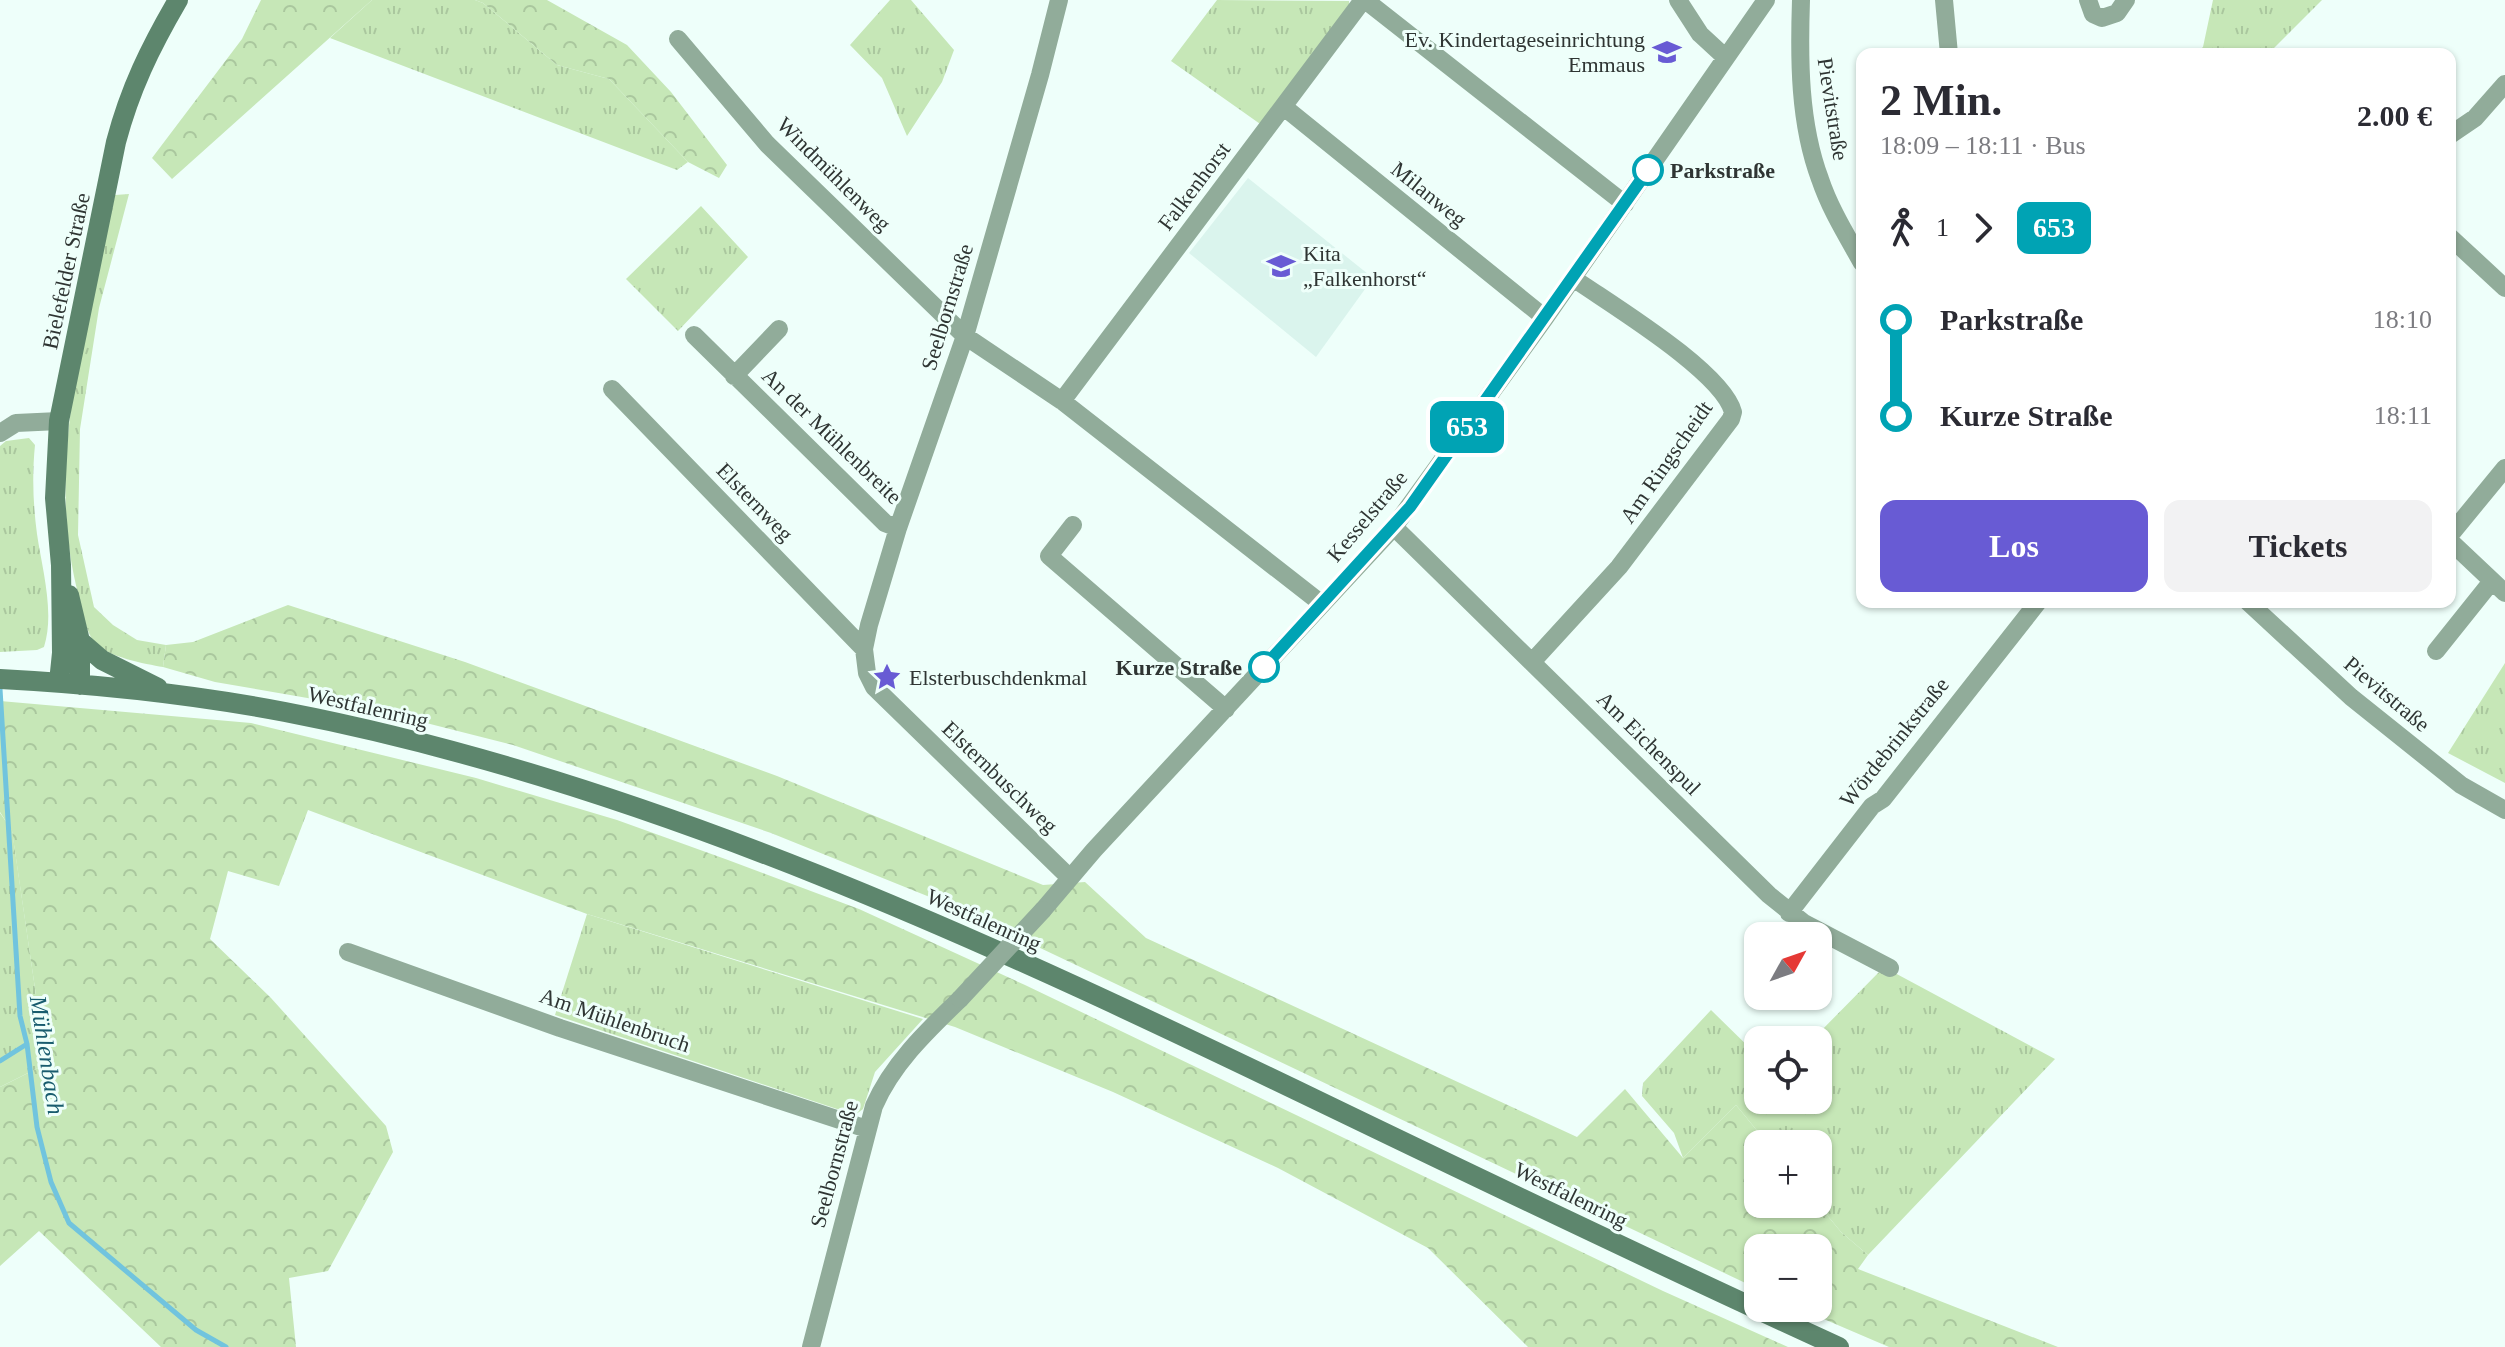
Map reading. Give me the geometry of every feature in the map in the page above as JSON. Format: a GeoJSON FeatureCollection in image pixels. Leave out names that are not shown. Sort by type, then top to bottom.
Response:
{"type":"FeatureCollection","features":[{"type":"Feature","properties":{"kind":"main road","name":"Bielefelder Straße"},"geometry":{"type":"LineString","coordinates":[[59,682],[62,653],[61,565],[55,498],[59,421],[127,98],[147,53],[178,0]]}},
{"type":"Feature","properties":{"kind":"main road","name":"Bielefelder Straße"},"geometry":{"type":"LineString","coordinates":[[61,565],[80,641],[80,685]]}},
{"type":"Feature","properties":{"kind":"main road"},"geometry":{"type":"LineString","coordinates":[[80,641],[102,660],[168,693]]}},
{"type":"Feature","properties":{"kind":"main road"},"geometry":{"type":"LineString","coordinates":[[4,679],[59,682]]}},
{"type":"Feature","properties":{"kind":"main road","name":"Westfalenring"},"geometry":{"type":"LineString","coordinates":[[59,682],[168,693],[342,724],[518,770],[686,825],[845,885],[1134,1012],[1683,1276],[1839,1347]]}},
{"type":"Feature","properties":{"kind":"street","name":"Seelbornstraße"},"geometry":{"type":"LineString","coordinates":[[869,625],[898,528],[965,336],[1059,0]]}},
{"type":"Feature","properties":{"kind":"street"},"geometry":{"type":"LineString","coordinates":[[1364,0],[1625,204]]}},
{"type":"Feature","properties":{"kind":"street","name":"Falkenhorst"},"geometry":{"type":"LineString","coordinates":[[1062,401],[1364,0]]}},
{"type":"Feature","properties":{"kind":"street"},"geometry":{"type":"LineString","coordinates":[[1678,0],[1700,34],[1726,58]]}},
{"type":"Feature","properties":{"kind":"street","name":"Kesselstraße"},"geometry":{"type":"LineString","coordinates":[[1043,910],[1394,527],[1545,318],[1766,0]]}},
{"type":"Feature","properties":{"kind":"street","name":"Pievitstraße"},"geometry":{"type":"LineString","coordinates":[[1801,0],[1801,79],[1813,152],[1819,178],[1856,252]]}},
{"type":"Feature","properties":{"kind":"street"},"geometry":{"type":"LineString","coordinates":[[1944,0],[1948,48]]}},
{"type":"Feature","properties":{"kind":"street"},"geometry":{"type":"LineString","coordinates":[[2088,0],[2093,14],[2102,18],[2117,13],[2126,0]]}},
{"type":"Feature","properties":{"kind":"street","name":"Windmühlenweg"},"geometry":{"type":"LineString","coordinates":[[678,39],[767,144],[965,336]]}},
{"type":"Feature","properties":{"kind":"street"},"geometry":{"type":"LineString","coordinates":[[2456,131],[2475,118],[2505,84]]}},
{"type":"Feature","properties":{"kind":"street","name":"Milanweg"},"geometry":{"type":"LineString","coordinates":[[1284,107],[1545,318]]}},
{"type":"Feature","properties":{"kind":"street"},"geometry":{"type":"LineString","coordinates":[[2456,243],[2505,288]]}},
{"type":"Feature","properties":{"kind":"street","name":"Am Ringscheidt"},"geometry":{"type":"LineString","coordinates":[[1532,662],[1619,567],[1731,419],[1733,412],[1727,397],[1686,358],[1573,278]]}},
{"type":"Feature","properties":{"kind":"street","name":"An der Mühlenbreite"},"geometry":{"type":"LineString","coordinates":[[734,376],[779,329]]}},
{"type":"Feature","properties":{"kind":"street","name":"An der Mühlenbreite"},"geometry":{"type":"LineString","coordinates":[[694,335],[885,523],[898,528]]}},
{"type":"Feature","properties":{"kind":"street"},"geometry":{"type":"LineString","coordinates":[[965,336],[1062,401],[1322,604]]}},
{"type":"Feature","properties":{"kind":"street","name":"Elsternweg"},"geometry":{"type":"LineString","coordinates":[[612,389],[864,649]]}},
{"type":"Feature","properties":{"kind":"street"},"geometry":{"type":"LineString","coordinates":[[0,433],[16,423],[59,421]]}},
{"type":"Feature","properties":{"kind":"street"},"geometry":{"type":"LineString","coordinates":[[2456,530],[2505,468]]}},
{"type":"Feature","properties":{"kind":"street"},"geometry":{"type":"LineString","coordinates":[[1073,525],[1049,556],[1226,709]]}},
{"type":"Feature","properties":{"kind":"street","name":"Am Eichenspul"},"geometry":{"type":"LineString","coordinates":[[1394,527],[1789,913],[1890,968]]}},
{"type":"Feature","properties":{"kind":"street"},"geometry":{"type":"LineString","coordinates":[[2436,651],[2499,587],[2456,544]]}},
{"type":"Feature","properties":{"kind":"street","name":"Wördebrinkstraße"},"geometry":{"type":"LineString","coordinates":[[1789,913],[2033,608]]}},
{"type":"Feature","properties":{"kind":"street","name":"Pievitstraße"},"geometry":{"type":"LineString","coordinates":[[2255,608],[2351,697],[2461,785],[2505,810]]}},
{"type":"Feature","properties":{"kind":"street","name":"Elsternbuschweg"},"geometry":{"type":"LineString","coordinates":[[869,625],[864,649],[867,673],[874,687],[1070,878]]}},
{"type":"Feature","properties":{"kind":"street","name":"Seelbornstraße"},"geometry":{"type":"LineString","coordinates":[[811,1347],[867,1129],[883,1086],[900,1061],[1043,910]]}},
{"type":"Feature","properties":{"kind":"street","name":"Am Mühlenbruch"},"geometry":{"type":"LineString","coordinates":[[348,952],[560,1028],[867,1129]]}},
{"type":"Feature","properties":{"kind":"shaded area","name":"Kita „Falkenhorst“"},"geometry":{"type":"Polygon","coordinates":[[[1248,178],[1373,278],[1316,357],[1189,253],[1248,178]]]}},
{"type":"Feature","properties":{"kind":"green space"},"geometry":{"type":"Polygon","coordinates":[[[261,0],[372,0],[172,179],[152,158],[242,39],[261,0]]]}},
{"type":"Feature","properties":{"kind":"green space"},"geometry":{"type":"Polygon","coordinates":[[[372,0],[475,0],[483,3],[557,65],[609,79],[688,162],[677,170],[330,38],[372,0]]]}},
{"type":"Feature","properties":{"kind":"green space"},"geometry":{"type":"Polygon","coordinates":[[[475,0],[547,0],[627,45],[671,92],[727,165],[719,178],[688,162],[609,79],[557,65],[483,3],[475,0]]]}},
{"type":"Feature","properties":{"kind":"green space"},"geometry":{"type":"Polygon","coordinates":[[[890,0],[911,0],[954,50],[942,82],[907,136],[882,78],[850,45],[890,0]]]}},
{"type":"Feature","properties":{"kind":"green space"},"geometry":{"type":"Polygon","coordinates":[[[1217,0],[1349,1],[1349,11],[1263,126],[1171,61],[1217,0]]]}},
{"type":"Feature","properties":{"kind":"green space"},"geometry":{"type":"Polygon","coordinates":[[[2213,0],[2322,0],[2274,48],[2203,47],[2213,0]]]}},
{"type":"Feature","properties":{"kind":"green space"},"geometry":{"type":"Polygon","coordinates":[[[129,194],[99,308],[80,429],[78,535],[94,607],[113,625],[137,640],[166,645],[163,667],[117,656],[95,643],[85,621],[69,547],[67,445],[73,395],[115,195],[129,194]]]}},
{"type":"Feature","properties":{"kind":"green space"},"geometry":{"type":"Polygon","coordinates":[[[701,206],[748,257],[678,331],[626,279],[701,206]]]}},
{"type":"Feature","properties":{"kind":"green space"},"geometry":{"type":"Polygon","coordinates":[[[29,438],[35,445],[34,501],[46,590],[47,634],[44,647],[37,650],[0,652],[0,446],[6,441],[29,438]]]}},
{"type":"Feature","properties":{"kind":"green space"},"geometry":{"type":"Polygon","coordinates":[[[288,605],[465,662],[777,776],[1043,885],[1085,882],[1146,938],[1577,1137],[1625,1089],[1683,1158],[1736,1105],[1757,1130],[1744,1130],[1744,1218],[1830,1218],[1868,1255],[1858,1269],[2058,1347],[1889,1347],[1831,1322],[1832,1234],[1744,1234],[1744,1282],[952,906],[771,833],[513,745],[371,709],[215,682],[163,667],[166,645],[193,642],[288,605]]]}},
{"type":"Feature","properties":{"kind":"green space"},"geometry":{"type":"Polygon","coordinates":[[[2505,663],[2505,783],[2448,753],[2505,663]]]}},
{"type":"Feature","properties":{"kind":"green space"},"geometry":{"type":"Polygon","coordinates":[[[0,701],[251,723],[476,778],[617,820],[728,860],[859,909],[1025,985],[1663,1291],[1788,1347],[1528,1347],[1428,1248],[1278,1168],[1113,1092],[955,1027],[587,914],[308,810],[279,886],[228,871],[210,939],[271,998],[386,1126],[393,1152],[328,1271],[289,1278],[296,1347],[161,1347],[39,1231],[0,1266],[0,1087],[46,1064],[12,831],[0,812],[0,701]]]}},
{"type":"Feature","properties":{"kind":"green space"},"geometry":{"type":"Polygon","coordinates":[[[0,813],[12,830],[46,1064],[0,1087],[0,813]]]}},
{"type":"Feature","properties":{"kind":"green space"},"geometry":{"type":"Polygon","coordinates":[[[587,914],[923,1019],[875,1072],[863,1109],[855,1115],[555,1015],[587,914]]]}},
{"type":"Feature","properties":{"kind":"green space"},"geometry":{"type":"Polygon","coordinates":[[[1881,970],[1893,972],[2055,1059],[1868,1255],[1830,1218],[1832,1218],[1832,1130],[1757,1130],[1736,1105],[1683,1158],[1674,1133],[1642,1096],[1643,1083],[1711,1010],[1744,1042],[1744,1114],[1832,1114],[1832,1026],[1826,1026],[1881,970]]]}},
{"type":"Feature","properties":{"kind":"waterway","name":"Mühlenbach"},"geometry":{"type":"LineString","coordinates":[[0,689],[20,1016],[27,1044],[37,1127],[51,1182],[69,1223],[196,1330],[226,1347]]}},
{"type":"Feature","properties":{"kind":"waterway"},"geometry":{"type":"LineString","coordinates":[[0,1061],[27,1044]]}},
{"type":"Feature","properties":{"kind":"bus line","name":"653"},"geometry":{"type":"LineString","coordinates":[[1264,667],[1410,507],[1648,170]]}},
{"type":"Feature","properties":{"kind":"place","name":"Ev. Kindertageseinrichtung Emmaus"},"geometry":{"type":"Point","coordinates":[1667,52]}},
{"type":"Feature","properties":{"kind":"place","name":"Parkstraße"},"geometry":{"type":"Point","coordinates":[1648,170]}},
{"type":"Feature","properties":{"kind":"place","name":"Kita „Falkenhorst“"},"geometry":{"type":"Point","coordinates":[1281,266]}},
{"type":"Feature","properties":{"kind":"place","name":"Kurze Straße"},"geometry":{"type":"Point","coordinates":[1264,667]}},
{"type":"Feature","properties":{"kind":"place","name":"Elsterbuschdenkmal"},"geometry":{"type":"Point","coordinates":[887,677]}}]}
